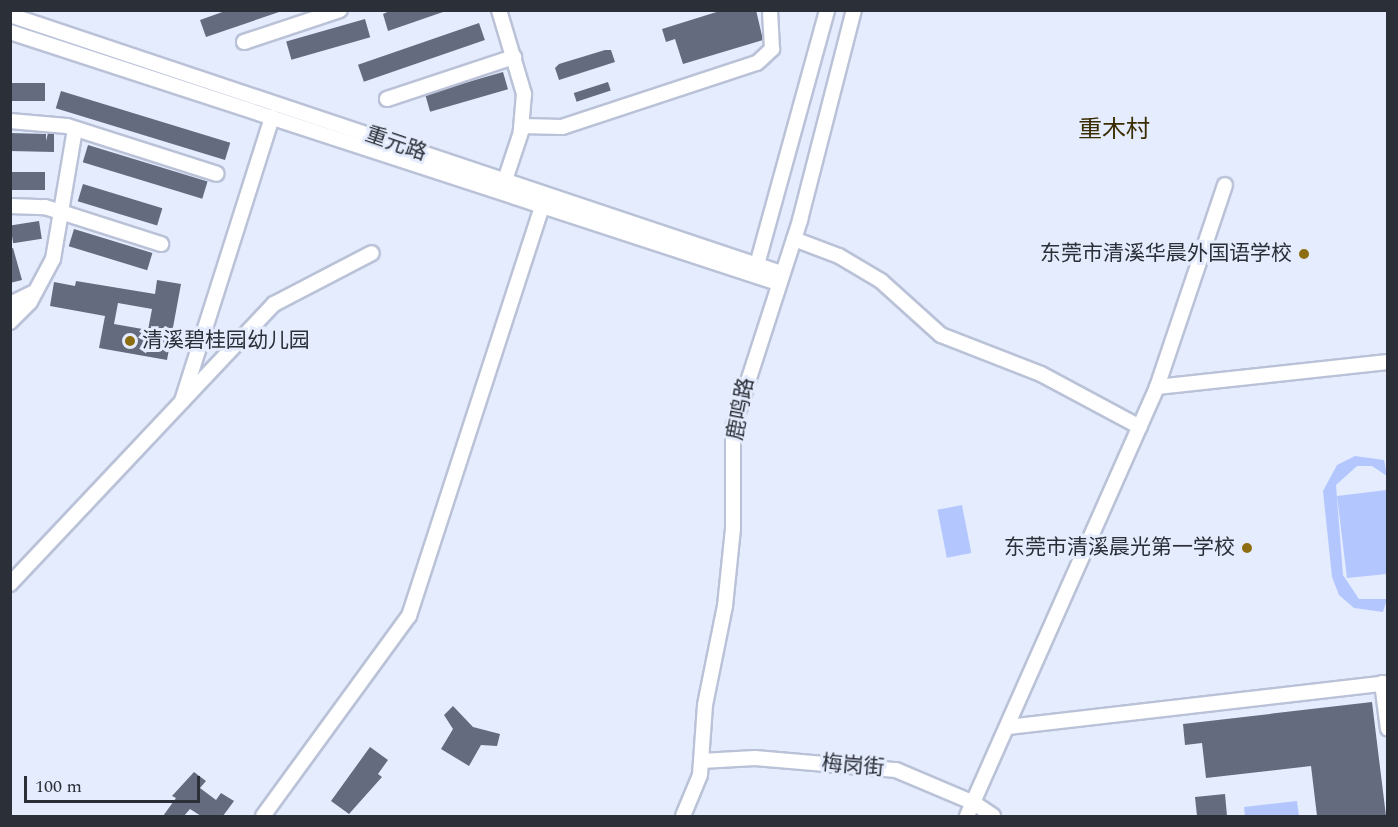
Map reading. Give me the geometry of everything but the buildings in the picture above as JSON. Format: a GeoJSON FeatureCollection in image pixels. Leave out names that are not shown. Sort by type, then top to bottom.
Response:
{"type":"FeatureCollection","features":[{"type":"Feature","properties":{"kind":"street"},"geometry":{"type":"LineString","coordinates":[[244,42],[340,10]]}},
{"type":"Feature","properties":{"kind":"street"},"geometry":{"type":"LineString","coordinates":[[499,10],[524,94],[522,126],[505,180]]}},
{"type":"Feature","properties":{"kind":"street"},"geometry":{"type":"LineString","coordinates":[[522,126],[562,127],[757,63],[772,49],[770,10]]}},
{"type":"Feature","properties":{"kind":"street"},"geometry":{"type":"LineString","coordinates":[[755,270],[827,10]]}},
{"type":"Feature","properties":{"kind":"street","name":"鹿鸣路"},"geometry":{"type":"LineString","coordinates":[[683,816],[701,761],[705,705],[725,606],[733,529],[733,428],[779,278],[794,239],[854,10]]}},
{"type":"Feature","properties":{"kind":"street","name":"重元路"},"geometry":{"type":"LineString","coordinates":[[10,15],[505,180],[779,278]]}},
{"type":"Feature","properties":{"kind":"street","name":"重元路"},"geometry":{"type":"LineString","coordinates":[[10,32],[542,206],[755,270]]}},
{"type":"Feature","properties":{"kind":"street"},"geometry":{"type":"LineString","coordinates":[[387,99],[514,57]]}},
{"type":"Feature","properties":{"kind":"street"},"geometry":{"type":"LineString","coordinates":[[180,406],[272,117]]}},
{"type":"Feature","properties":{"kind":"street"},"geometry":{"type":"LineString","coordinates":[[10,121],[75,129],[217,174]]}},
{"type":"Feature","properties":{"kind":"street"},"geometry":{"type":"LineString","coordinates":[[10,322],[44,282],[62,212],[75,129]]}},
{"type":"Feature","properties":{"kind":"street"},"geometry":{"type":"LineString","coordinates":[[967,816],[1157,387],[1225,185]]}},
{"type":"Feature","properties":{"kind":"street"},"geometry":{"type":"LineString","coordinates":[[10,206],[35,205],[161,244]]}},
{"type":"Feature","properties":{"kind":"street"},"geometry":{"type":"LineString","coordinates":[[263,816],[409,616],[542,206]]}},
{"type":"Feature","properties":{"kind":"street"},"geometry":{"type":"LineString","coordinates":[[794,239],[839,256],[881,281],[941,335],[1041,374],[1140,426]]}},
{"type":"Feature","properties":{"kind":"street"},"geometry":{"type":"LineString","coordinates":[[10,584],[274,304],[372,253]]}},
{"type":"Feature","properties":{"kind":"street"},"geometry":{"type":"LineString","coordinates":[[10,304],[44,282]]}},
{"type":"Feature","properties":{"kind":"street"},"geometry":{"type":"LineString","coordinates":[[1157,387],[1388,362]]}},
{"type":"Feature","properties":{"kind":"street"},"geometry":{"type":"LineString","coordinates":[[1008,727],[1385,683],[1388,729]]}},
{"type":"Feature","properties":{"kind":"street","name":"梅岗街"},"geometry":{"type":"LineString","coordinates":[[701,761],[755,758],[896,770],[974,803],[993,816]]}},
{"type":"Feature","properties":{"kind":"shaded area"},"geometry":{"type":"Polygon","coordinates":[[[1355,456],[1384,460],[1387,476],[1372,466],[1357,466],[1336,485],[1343,575],[1359,599],[1387,599],[1383,612],[1354,608],[1339,595],[1332,577],[1323,491],[1337,465],[1355,456]]]}},
{"type":"Feature","properties":{"kind":"shaded area"},"geometry":{"type":"Polygon","coordinates":[[[1387,490],[1387,574],[1347,578],[1337,496],[1387,490]]]}},
{"type":"Feature","properties":{"kind":"shaded area"},"geometry":{"type":"Polygon","coordinates":[[[962,505],[971,553],[947,558],[937,510],[962,505]]]}},
{"type":"Feature","properties":{"kind":"shaded area"},"geometry":{"type":"Polygon","coordinates":[[[1297,801],[1299,816],[1245,816],[1244,807],[1297,801]]]}},
{"type":"Feature","properties":{"kind":"place","name":"东莞市清溪华晨外国语学校"},"geometry":{"type":"Point","coordinates":[1304,254]}},
{"type":"Feature","properties":{"kind":"place","name":"清溪碧桂园幼儿园"},"geometry":{"type":"Point","coordinates":[130,341]}},
{"type":"Feature","properties":{"kind":"place","name":"东莞市清溪晨光第一学校"},"geometry":{"type":"Point","coordinates":[1247,548]}},
{"type":"Feature","properties":{"kind":"district","name":"重木村"},"geometry":{"type":"Point","coordinates":[1114,131]}}]}
